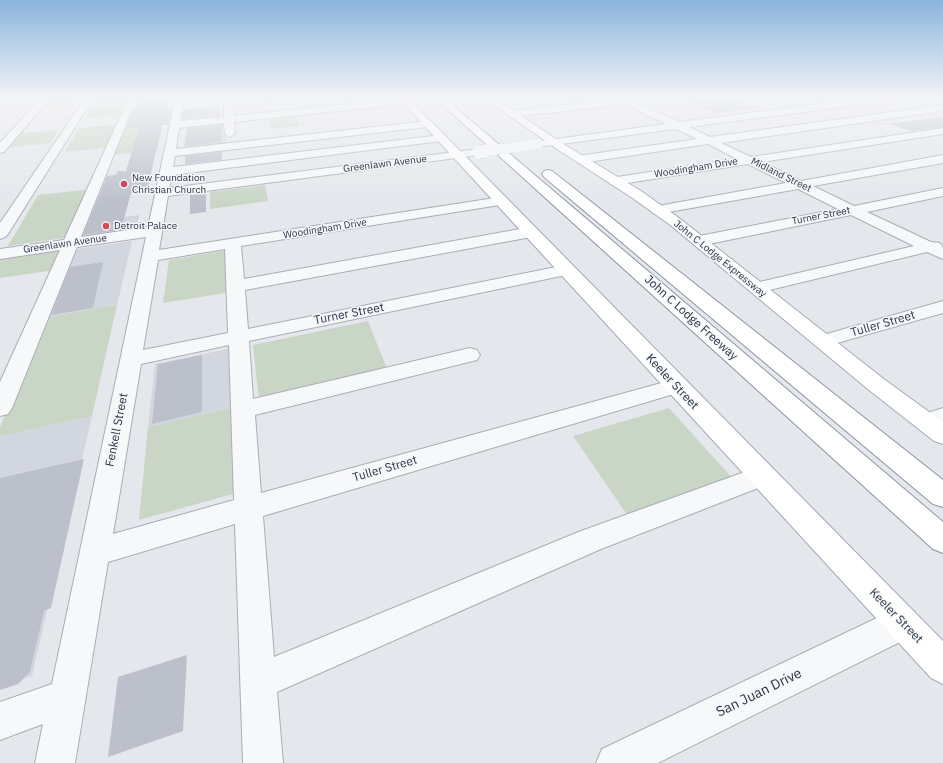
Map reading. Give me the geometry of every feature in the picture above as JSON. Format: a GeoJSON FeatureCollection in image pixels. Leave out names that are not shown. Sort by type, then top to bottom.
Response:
{"type":"FeatureCollection","features":[{"type":"Feature","properties":{"kind":"main road","name":"Keeler Street"},"geometry":{"type":"LineString","coordinates":[[436,133],[943,666]]}},
{"type":"Feature","properties":{"kind":"main road","name":"John C Lodge Freeway"},"geometry":{"type":"LineString","coordinates":[[479,133],[939,536]]}},
{"type":"Feature","properties":{"kind":"main road","name":"John C Lodge Freeway"},"geometry":{"type":"LineString","coordinates":[[499,133],[943,496]]}},
{"type":"Feature","properties":{"kind":"main road","name":"John C Lodge Expressway"},"geometry":{"type":"LineString","coordinates":[[540,133],[658,210],[699,241],[823,341],[937,424]]}},
{"type":"Feature","properties":{"kind":"street"},"geometry":{"type":"LineString","coordinates":[[0,150],[15,133]]}},
{"type":"Feature","properties":{"kind":"street"},"geometry":{"type":"LineString","coordinates":[[0,234],[67,133]]}},
{"type":"Feature","properties":{"kind":"street"},"geometry":{"type":"LineString","coordinates":[[0,408],[69,243],[117,133]]}},
{"type":"Feature","properties":{"kind":"street","name":"Fenkell Street"},"geometry":{"type":"LineString","coordinates":[[55,763],[173,133]]}},
{"type":"Feature","properties":{"kind":"street"},"geometry":{"type":"LineString","coordinates":[[230,146],[234,133]]}},
{"type":"Feature","properties":{"kind":"street"},"geometry":{"type":"LineString","coordinates":[[165,173],[230,146],[351,133]]}},
{"type":"Feature","properties":{"kind":"street","name":"Greenlawn Avenue"},"geometry":{"type":"LineString","coordinates":[[165,173],[479,152],[626,133]]}},
{"type":"Feature","properties":{"kind":"street","name":"Midland Street"},"geometry":{"type":"LineString","coordinates":[[692,133],[852,210],[939,249]]}},
{"type":"Feature","properties":{"kind":"street"},"geometry":{"type":"LineString","coordinates":[[581,159],[770,133]]}},
{"type":"Feature","properties":{"kind":"street"},"geometry":{"type":"LineString","coordinates":[[876,133],[914,146]]}},
{"type":"Feature","properties":{"kind":"street","name":"Woodingham Drive"},"geometry":{"type":"LineString","coordinates":[[615,181],[933,133]]}},
{"type":"Feature","properties":{"kind":"street"},"geometry":{"type":"LineString","coordinates":[[165,173],[441,138]]}},
{"type":"Feature","properties":{"kind":"street"},"geometry":{"type":"LineString","coordinates":[[929,151],[943,158]]}},
{"type":"Feature","properties":{"kind":"street"},"geometry":{"type":"LineString","coordinates":[[658,210],[943,158]]}},
{"type":"Feature","properties":{"kind":"street","name":"Turner Street"},"geometry":{"type":"LineString","coordinates":[[699,241],[943,192]]}},
{"type":"Feature","properties":{"kind":"street","name":"Woodingham Drive"},"geometry":{"type":"LineString","coordinates":[[150,256],[501,201]]}},
{"type":"Feature","properties":{"kind":"street","name":"Greenlawn Avenue"},"geometry":{"type":"LineString","coordinates":[[0,254],[154,231]]}},
{"type":"Feature","properties":{"kind":"street"},"geometry":{"type":"LineString","coordinates":[[236,286],[531,232]]}},
{"type":"Feature","properties":{"kind":"street"},"geometry":{"type":"LineString","coordinates":[[233,244],[263,763]]}},
{"type":"Feature","properties":{"kind":"street"},"geometry":{"type":"LineString","coordinates":[[756,288],[939,249]]}},
{"type":"Feature","properties":{"kind":"street","name":"Turner Street"},"geometry":{"type":"LineString","coordinates":[[131,359],[566,270]]}},
{"type":"Feature","properties":{"kind":"street","name":"Tuller Street"},"geometry":{"type":"LineString","coordinates":[[823,341],[943,307]]}},
{"type":"Feature","properties":{"kind":"street"},"geometry":{"type":"LineString","coordinates":[[242,410],[470,356]]}},
{"type":"Feature","properties":{"kind":"street","name":"Tuller Street"},"geometry":{"type":"LineString","coordinates":[[95,552],[676,386]]}},
{"type":"Feature","properties":{"kind":"street"},"geometry":{"type":"LineString","coordinates":[[258,682],[591,540],[762,476]]}},
{"type":"Feature","properties":{"kind":"street","name":"San Juan Drive"},"geometry":{"type":"LineString","coordinates":[[616,763],[902,623]]}},
{"type":"Feature","properties":{"kind":"street"},"geometry":{"type":"LineString","coordinates":[[0,721],[68,697]]}},
{"type":"Feature","properties":{"kind":"shaded area"},"geometry":{"type":"Polygon","coordinates":[[[185,133],[226,133],[227,143],[184,148],[185,133]]]}},
{"type":"Feature","properties":{"kind":"shaded area"},"geometry":{"type":"Polygon","coordinates":[[[139,215],[137,228],[78,236],[83,222],[139,215]]]}},
{"type":"Feature","properties":{"kind":"shaded area"},"geometry":{"type":"Polygon","coordinates":[[[132,241],[117,305],[44,318],[72,250],[132,241]]]}},
{"type":"Feature","properties":{"kind":"shaded area"},"geometry":{"type":"Polygon","coordinates":[[[232,348],[236,407],[148,427],[155,364],[232,348]]]}},
{"type":"Feature","properties":{"kind":"shaded area"},"geometry":{"type":"Polygon","coordinates":[[[92,416],[32,676],[0,686],[0,436],[92,416]]]}},
{"type":"Feature","properties":{"kind":"green space"},"geometry":{"type":"Polygon","coordinates":[[[56,133],[50,143],[5,148],[16,134],[56,133]]]}},
{"type":"Feature","properties":{"kind":"green space"},"geometry":{"type":"Polygon","coordinates":[[[76,133],[116,133],[110,147],[65,152],[76,133]]]}},
{"type":"Feature","properties":{"kind":"green space"},"geometry":{"type":"Polygon","coordinates":[[[121,133],[161,133],[157,150],[112,155],[121,133]]]}},
{"type":"Feature","properties":{"kind":"green space"},"geometry":{"type":"Polygon","coordinates":[[[265,185],[268,201],[210,209],[210,192],[265,185]]]}},
{"type":"Feature","properties":{"kind":"green space"},"geometry":{"type":"Polygon","coordinates":[[[92,189],[71,237],[8,246],[38,195],[92,189]]]}},
{"type":"Feature","properties":{"kind":"green space"},"geometry":{"type":"Polygon","coordinates":[[[62,250],[54,270],[0,278],[0,259],[62,250]]]}},
{"type":"Feature","properties":{"kind":"green space"},"geometry":{"type":"Polygon","coordinates":[[[229,250],[231,292],[163,303],[169,260],[229,250]]]}},
{"type":"Feature","properties":{"kind":"green space"},"geometry":{"type":"Polygon","coordinates":[[[117,305],[92,416],[0,436],[0,427],[44,318],[117,305]]]}},
{"type":"Feature","properties":{"kind":"green space"},"geometry":{"type":"Polygon","coordinates":[[[368,321],[387,369],[259,400],[253,345],[368,321]]]}},
{"type":"Feature","properties":{"kind":"green space"},"geometry":{"type":"Polygon","coordinates":[[[236,407],[240,492],[139,520],[148,427],[236,407]]]}},
{"type":"Feature","properties":{"kind":"green space"},"geometry":{"type":"Polygon","coordinates":[[[669,408],[734,480],[628,516],[573,436],[669,408]]]}},
{"type":"Feature","properties":{"kind":"building"},"geometry":{"type":"Polygon","coordinates":[[[138,133],[160,133],[147,191],[131,193],[121,230],[83,235],[107,176],[116,175],[118,171],[126,171],[138,133]]]}},
{"type":"Feature","properties":{"kind":"building"},"geometry":{"type":"Polygon","coordinates":[[[187,133],[221,133],[221,142],[185,146],[187,133]]]}},
{"type":"Feature","properties":{"kind":"building"},"geometry":{"type":"Polygon","coordinates":[[[222,152],[222,160],[185,164],[185,156],[222,152]]]}},
{"type":"Feature","properties":{"kind":"building"},"geometry":{"type":"Polygon","coordinates":[[[206,193],[206,212],[190,214],[190,195],[206,193]]]}},
{"type":"Feature","properties":{"kind":"building"},"geometry":{"type":"Polygon","coordinates":[[[103,262],[93,308],[51,315],[70,267],[103,262]]]}},
{"type":"Feature","properties":{"kind":"building"},"geometry":{"type":"Polygon","coordinates":[[[202,355],[202,412],[152,424],[158,364],[202,355]]]}},
{"type":"Feature","properties":{"kind":"building"},"geometry":{"type":"Polygon","coordinates":[[[84,459],[51,608],[44,611],[30,672],[18,684],[0,690],[0,478],[84,459]]]}},
{"type":"Feature","properties":{"kind":"building"},"geometry":{"type":"Polygon","coordinates":[[[187,655],[183,731],[108,757],[118,677],[187,655]]]}},
{"type":"Feature","properties":{"kind":"place","name":"New Foundation Christian Church"},"geometry":{"type":"Point","coordinates":[124,184]}},
{"type":"Feature","properties":{"kind":"place","name":"Detroit Palace"},"geometry":{"type":"Point","coordinates":[106,226]}}]}
